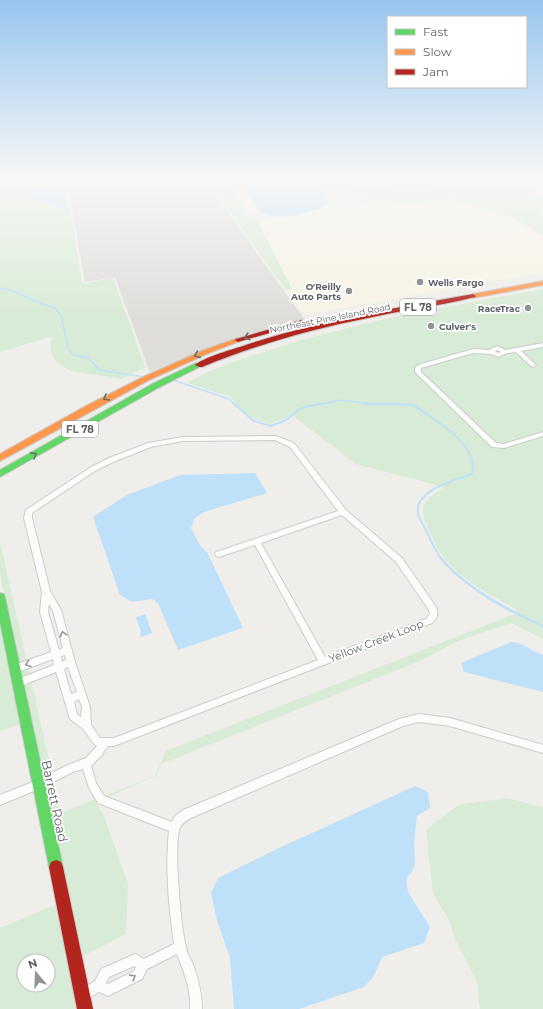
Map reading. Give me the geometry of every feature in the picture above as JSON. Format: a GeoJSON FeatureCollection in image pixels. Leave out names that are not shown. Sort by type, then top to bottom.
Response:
{"type":"FeatureCollection","features":[{"type":"Feature","properties":{"kind":"main road","name":"Northeast Pine Island Road"},"geometry":{"type":"LineString","coordinates":[[0,458],[140,380],[206,352],[267,331],[319,319],[543,278]]}},
{"type":"Feature","properties":{"kind":"main road","name":"Northeast Pine Island Road"},"geometry":{"type":"LineString","coordinates":[[0,474],[176,375],[254,344],[338,322],[543,283]]}},
{"type":"Feature","properties":{"kind":"main road"},"geometry":{"type":"LineString","coordinates":[[338,322],[362,315],[401,308],[404,304]]}},
{"type":"Feature","properties":{"kind":"main road","name":"Barrett Road"},"geometry":{"type":"LineString","coordinates":[[0,597],[85,1009]]}},
{"type":"Feature","properties":{"kind":"street"},"geometry":{"type":"LineString","coordinates":[[495,341],[494,350],[498,355],[502,355],[502,342]]}},
{"type":"Feature","properties":{"kind":"street"},"geometry":{"type":"LineString","coordinates":[[503,351],[518,351],[543,345]]}},
{"type":"Feature","properties":{"kind":"street"},"geometry":{"type":"LineString","coordinates":[[494,350],[473,351],[420,366],[417,370],[494,445],[504,446],[543,434]]}},
{"type":"Feature","properties":{"kind":"street"},"geometry":{"type":"LineString","coordinates":[[518,351],[533,365]]}},
{"type":"Feature","properties":{"kind":"street","name":"Yellow Creek Loop"},"geometry":{"type":"LineString","coordinates":[[46,592],[28,518],[29,512],[93,469],[111,460],[150,445],[184,439],[276,438],[284,440],[299,452],[343,512],[398,560],[433,609],[433,618],[429,621],[114,742],[106,742]]}},
{"type":"Feature","properties":{"kind":"street"},"geometry":{"type":"LineString","coordinates":[[219,554],[343,512]]}},
{"type":"Feature","properties":{"kind":"street"},"geometry":{"type":"LineString","coordinates":[[257,542],[323,661]]}},
{"type":"Feature","properties":{"kind":"street"},"geometry":{"type":"LineString","coordinates":[[46,592],[57,610],[71,662],[86,707],[86,726]]}},
{"type":"Feature","properties":{"kind":"street"},"geometry":{"type":"LineString","coordinates":[[46,592],[44,612],[73,716],[86,726],[90,734],[98,742],[106,742]]}},
{"type":"Feature","properties":{"kind":"street"},"geometry":{"type":"LineString","coordinates":[[48,624],[60,620]]}},
{"type":"Feature","properties":{"kind":"street"},"geometry":{"type":"LineString","coordinates":[[15,669],[68,650]]}},
{"type":"Feature","properties":{"kind":"street"},"geometry":{"type":"LineString","coordinates":[[18,683],[71,662]]}},
{"type":"Feature","properties":{"kind":"street"},"geometry":{"type":"LineString","coordinates":[[68,700],[82,694]]}},
{"type":"Feature","properties":{"kind":"street"},"geometry":{"type":"LineString","coordinates":[[196,1009],[197,1001],[191,975],[180,947],[174,904],[172,848],[174,828],[179,820],[187,814],[392,726],[412,720],[432,719],[450,722],[543,749]]}},
{"type":"Feature","properties":{"kind":"street"},"geometry":{"type":"LineString","coordinates":[[0,800],[38,785],[71,768],[86,763],[98,753],[106,742]]}},
{"type":"Feature","properties":{"kind":"street"},"geometry":{"type":"LineString","coordinates":[[86,763],[92,785],[101,800],[174,828]]}},
{"type":"Feature","properties":{"kind":"street"},"geometry":{"type":"LineString","coordinates":[[99,985],[108,990],[138,975],[143,965],[180,947]]}},
{"type":"Feature","properties":{"kind":"street"},"geometry":{"type":"LineString","coordinates":[[82,995],[99,985],[105,973],[135,960],[143,965]]}},
{"type":"Feature","properties":{"kind":"shaded area"},"geometry":{"type":"Polygon","coordinates":[[[75,224],[236,224],[304,319],[221,344],[150,372],[115,277],[85,282],[75,224]]]}},
{"type":"Feature","properties":{"kind":"shaded area"},"geometry":{"type":"Polygon","coordinates":[[[259,224],[524,224],[543,236],[543,272],[304,315],[286,290],[292,288],[259,224]]]}},
{"type":"Feature","properties":{"kind":"green space"},"geometry":{"type":"Polygon","coordinates":[[[0,224],[73,224],[82,282],[85,283],[113,278],[145,367],[122,379],[71,371],[61,365],[53,357],[51,347],[52,336],[0,352],[0,224]]]}},
{"type":"Feature","properties":{"kind":"green space"},"geometry":{"type":"Polygon","coordinates":[[[239,224],[259,224],[292,289],[286,290],[239,224]]]}},
{"type":"Feature","properties":{"kind":"green space"},"geometry":{"type":"Polygon","coordinates":[[[524,224],[543,224],[543,236],[524,224]]]}},
{"type":"Feature","properties":{"kind":"green space"},"geometry":{"type":"Polygon","coordinates":[[[543,289],[543,639],[511,623],[460,640],[420,661],[161,764],[156,776],[95,802],[103,814],[128,884],[126,934],[81,957],[0,574],[0,542],[60,809],[63,812],[155,776],[166,751],[517,613],[516,609],[465,578],[448,562],[439,550],[426,523],[423,511],[426,502],[435,493],[442,489],[441,486],[356,464],[292,415],[270,424],[255,419],[242,412],[231,397],[188,383],[207,372],[238,360],[337,331],[371,322],[543,289]]]}},
{"type":"Feature","properties":{"kind":"green space"},"geometry":{"type":"Polygon","coordinates":[[[0,620],[21,724],[0,731],[0,620]]]}},
{"type":"Feature","properties":{"kind":"green space"},"geometry":{"type":"Polygon","coordinates":[[[507,798],[543,807],[543,1009],[480,1009],[477,982],[454,937],[450,922],[433,893],[426,830],[458,805],[507,798]]]}},
{"type":"Feature","properties":{"kind":"green space"},"geometry":{"type":"Polygon","coordinates":[[[57,904],[78,1009],[0,1009],[0,928],[57,904]]]}},
{"type":"Feature","properties":{"kind":"water"},"geometry":{"type":"Polygon","coordinates":[[[255,473],[267,493],[204,512],[195,518],[191,528],[199,544],[208,554],[243,628],[178,650],[158,603],[152,599],[132,602],[120,595],[93,517],[127,495],[180,475],[255,473]]]}},
{"type":"Feature","properties":{"kind":"water"},"geometry":{"type":"Polygon","coordinates":[[[145,614],[152,633],[141,637],[141,632],[136,617],[145,614]]]}},
{"type":"Feature","properties":{"kind":"water"},"geometry":{"type":"Polygon","coordinates":[[[511,642],[519,643],[543,655],[543,692],[464,672],[461,663],[511,642]]]}},
{"type":"Feature","properties":{"kind":"water"},"geometry":{"type":"Polygon","coordinates":[[[415,786],[428,792],[430,808],[417,816],[414,844],[415,866],[406,880],[408,892],[430,927],[424,943],[382,957],[374,976],[364,987],[299,1009],[234,1009],[230,958],[217,920],[211,893],[218,878],[279,848],[415,786]]]}},
{"type":"Feature","properties":{"kind":"waterway"},"geometry":{"type":"LineString","coordinates":[[0,288],[14,291],[39,303],[55,308],[62,318],[68,349],[74,355],[89,358],[99,370],[145,377]]}},
{"type":"Feature","properties":{"kind":"waterway"},"geometry":{"type":"LineString","coordinates":[[173,380],[229,399],[233,403]]}},
{"type":"Feature","properties":{"kind":"waterway"},"geometry":{"type":"LineString","coordinates":[[322,404],[341,400],[370,404]]}},
{"type":"Feature","properties":{"kind":"waterway"},"geometry":{"type":"LineString","coordinates":[[233,403],[254,421],[271,426],[286,420],[301,408],[322,404]]}},
{"type":"Feature","properties":{"kind":"waterway"},"geometry":{"type":"LineString","coordinates":[[363,403],[413,405],[450,431],[465,447],[470,456],[473,465],[472,474],[447,483],[429,492],[422,498],[419,505],[418,513],[420,520],[434,547],[445,563]]}},
{"type":"Feature","properties":{"kind":"waterway"},"geometry":{"type":"LineString","coordinates":[[445,563],[466,582],[490,599],[543,626]]}},
{"type":"Feature","properties":{"kind":"traffic: fast"},"geometry":{"type":"LineString","coordinates":[[0,474],[155,386],[199,365]]}},
{"type":"Feature","properties":{"kind":"traffic: fast"},"geometry":{"type":"LineString","coordinates":[[0,597],[56,867]]}},
{"type":"Feature","properties":{"kind":"traffic: slow"},"geometry":{"type":"LineString","coordinates":[[473,296],[543,283]]}},
{"type":"Feature","properties":{"kind":"traffic: slow"},"geometry":{"type":"LineString","coordinates":[[0,458],[116,393],[146,378],[207,351],[238,340]]}},
{"type":"Feature","properties":{"kind":"traffic: jam"},"geometry":{"type":"LineString","coordinates":[[199,365],[232,352],[299,331],[369,315],[473,296]]}},
{"type":"Feature","properties":{"kind":"traffic: jam"},"geometry":{"type":"LineString","coordinates":[[238,340],[302,322]]}},
{"type":"Feature","properties":{"kind":"traffic: jam"},"geometry":{"type":"LineString","coordinates":[[56,867],[85,1009]]}},
{"type":"Feature","properties":{"kind":"place","name":"Wells Fargo"},"geometry":{"type":"Point","coordinates":[420,282]}},
{"type":"Feature","properties":{"kind":"place","name":"O'Reilly Auto Parts"},"geometry":{"type":"Point","coordinates":[349,291]}},
{"type":"Feature","properties":{"kind":"place","name":"RaceTrac"},"geometry":{"type":"Point","coordinates":[528,308]}},
{"type":"Feature","properties":{"kind":"place","name":"Culver's"},"geometry":{"type":"Point","coordinates":[431,326]}}]}
